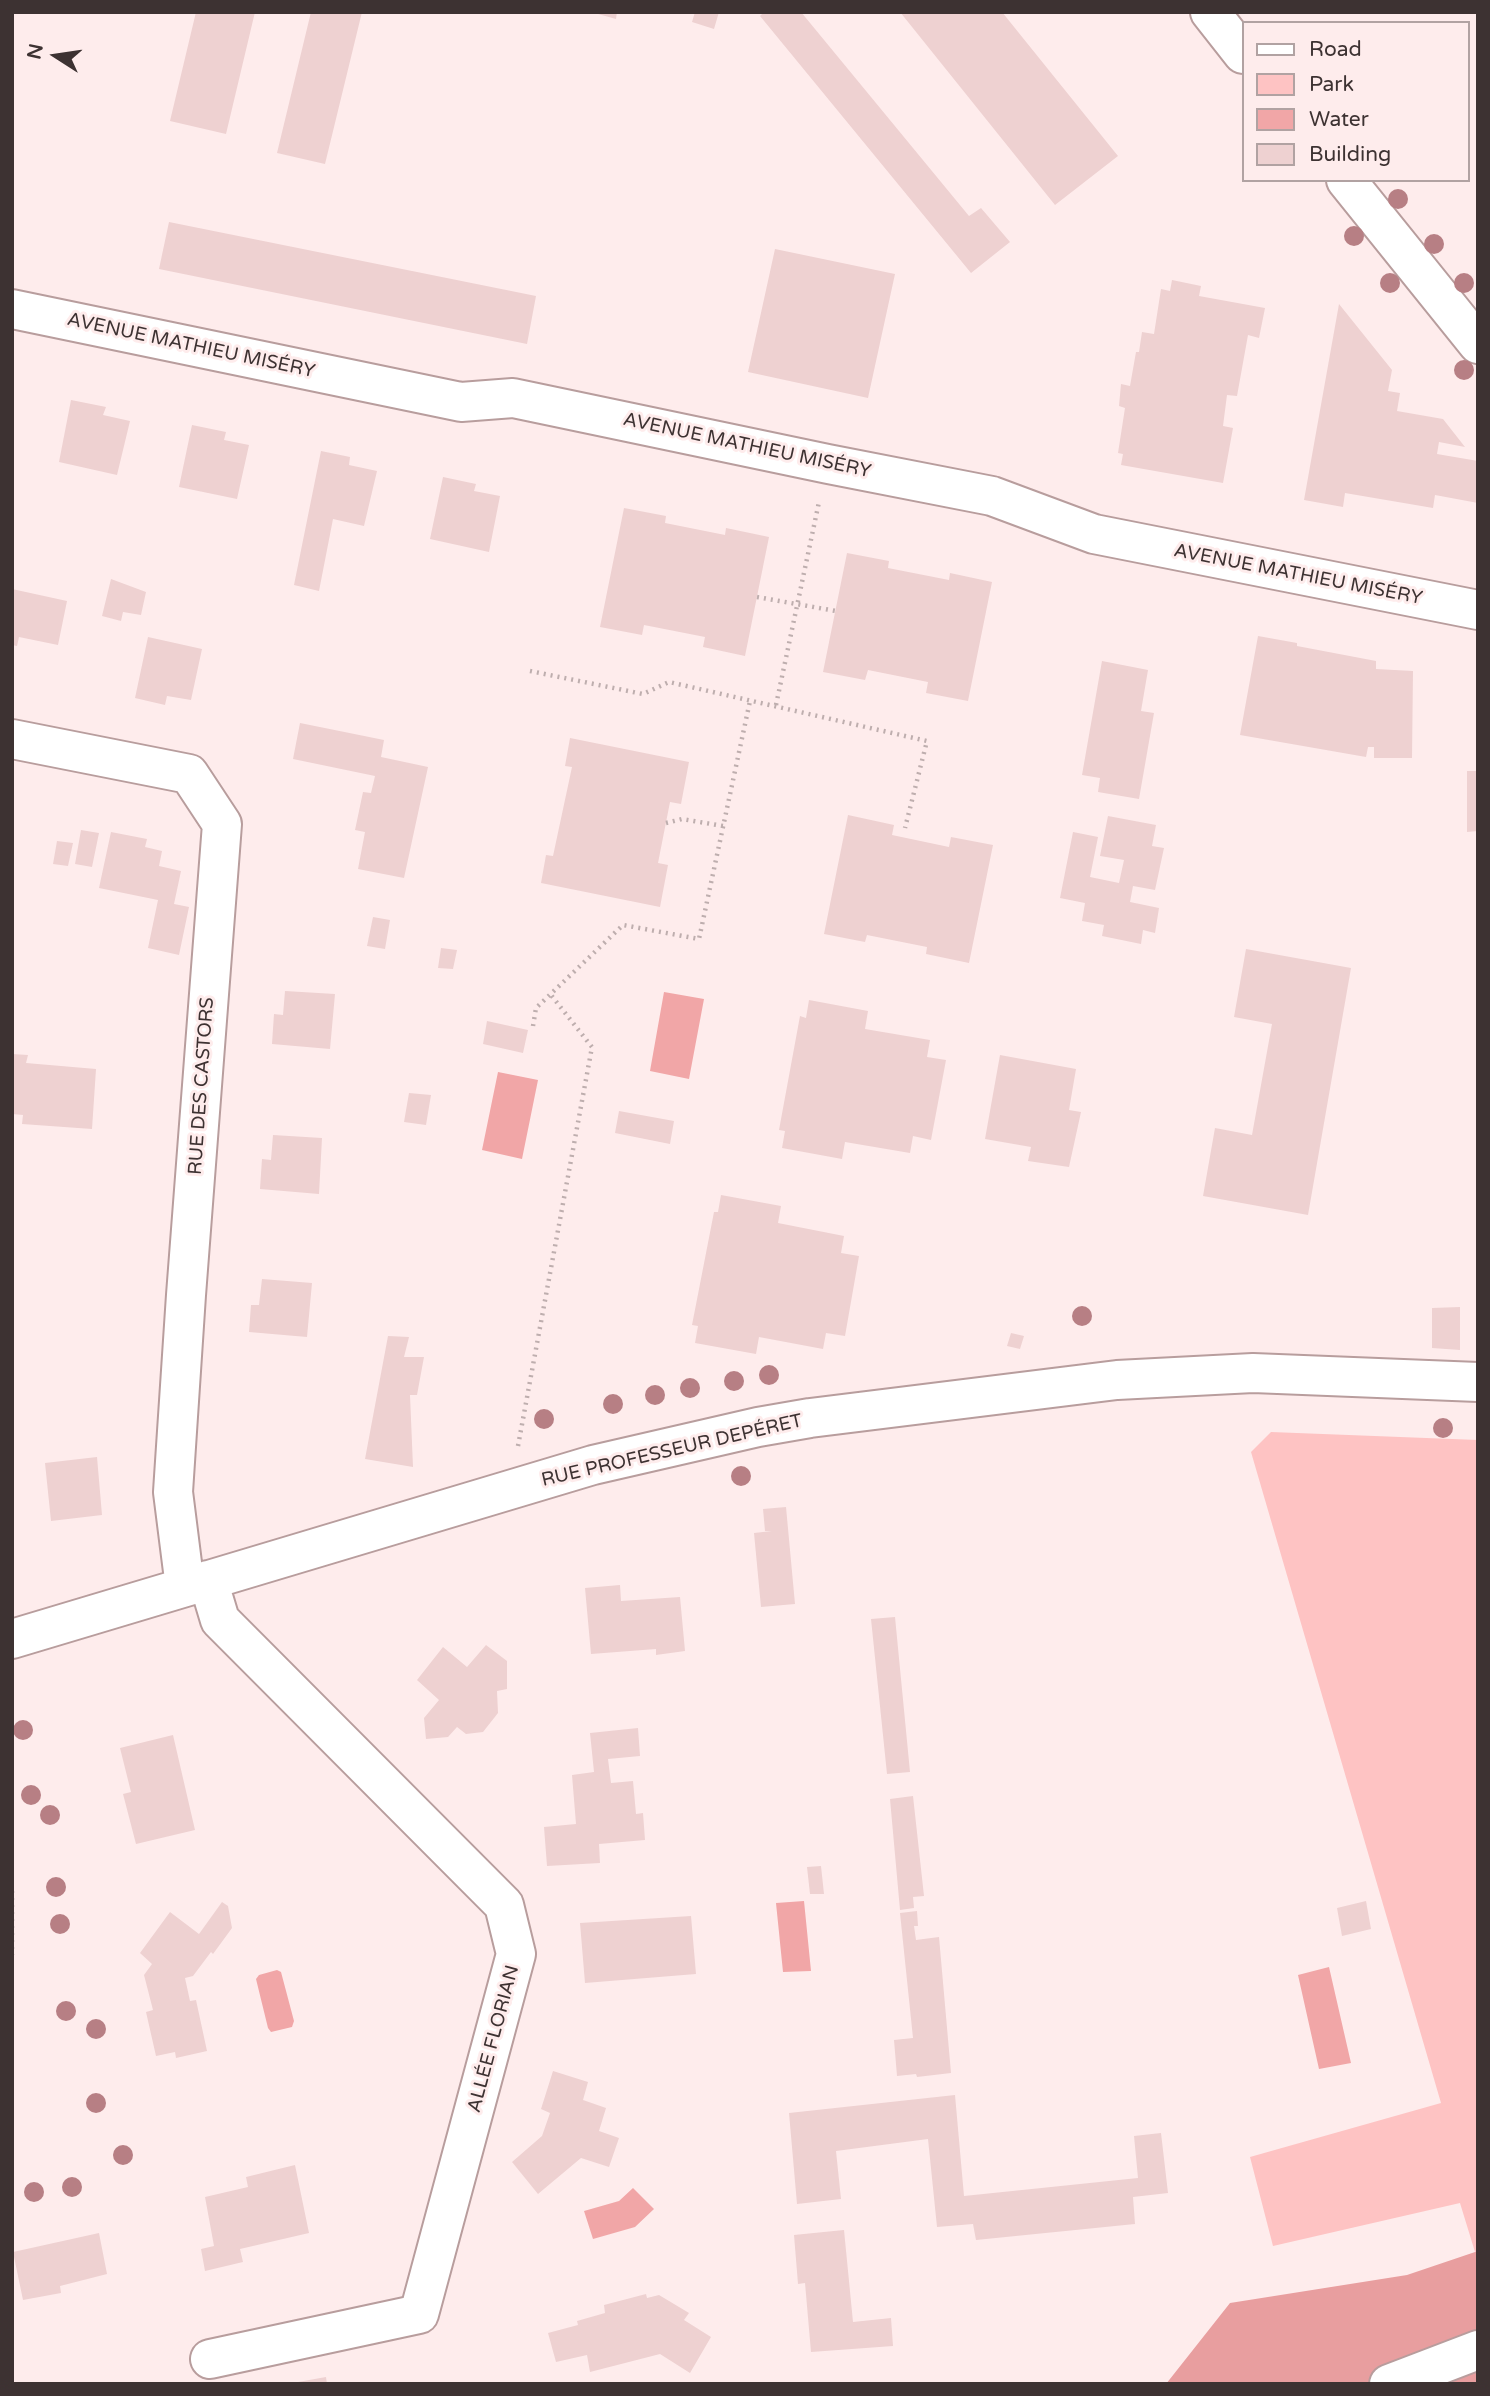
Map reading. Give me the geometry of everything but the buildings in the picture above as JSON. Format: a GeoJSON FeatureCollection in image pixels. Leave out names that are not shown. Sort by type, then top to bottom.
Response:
{"type":"FeatureCollection","features":[{"type":"Feature","properties":{"kind":"street"},"geometry":{"type":"LineString","coordinates":[[1210,12],[1242,53]]}},
{"type":"Feature","properties":{"kind":"street"},"geometry":{"type":"LineString","coordinates":[[1348,182],[1478,344]]}},
{"type":"Feature","properties":{"kind":"street","name":"AVENUE MATHIEU MISÉRY"},"geometry":{"type":"LineString","coordinates":[[12,309],[461,402],[513,398],[992,496],[1094,534],[1478,610]]}},
{"type":"Feature","properties":{"kind":"street","name":"RUE DES CASTORS"},"geometry":{"type":"LineString","coordinates":[[12,739],[189,774],[222,824],[173,1492],[197,1584]]}},
{"type":"Feature","properties":{"kind":"street","name":"RUE PROFESSEUR DEPÉRET"},"geometry":{"type":"LineString","coordinates":[[12,1639],[593,1465],[758,1427],[810,1418],[1117,1380],[1222,1374],[1478,1382]]}},
{"type":"Feature","properties":{"kind":"street","name":"ALLÉE FLORIAN"},"geometry":{"type":"LineString","coordinates":[[197,1584],[220,1620],[504,1905],[516,1954],[419,2314],[210,2359]]}},
{"type":"Feature","properties":{"kind":"street"},"geometry":{"type":"LineString","coordinates":[[1389,2384],[1478,2350]]}},
{"type":"Feature","properties":{"kind":"path"},"geometry":{"type":"LineString","coordinates":[[776,705],[828,464]]}},
{"type":"Feature","properties":{"kind":"path"},"geometry":{"type":"LineString","coordinates":[[757,597],[836,611]]}},
{"type":"Feature","properties":{"kind":"path"},"geometry":{"type":"LineString","coordinates":[[530,670],[643,694],[669,682],[927,741],[905,828]]}},
{"type":"Feature","properties":{"kind":"path"},"geometry":{"type":"LineString","coordinates":[[533,1026],[536,1007],[623,925],[699,939],[750,701]]}},
{"type":"Feature","properties":{"kind":"path"},"geometry":{"type":"LineString","coordinates":[[666,823],[682,819],[723,826]]}},
{"type":"Feature","properties":{"kind":"path"},"geometry":{"type":"LineString","coordinates":[[517,1446],[592,1048],[551,995]]}},
{"type":"Feature","properties":{"kind":"path"},"geometry":{"type":"LineString","coordinates":[[12,1891],[12,1955]]}},
{"type":"Feature","properties":{"kind":"green space"},"geometry":{"type":"Polygon","coordinates":[[[1271,1432],[1478,1440],[1478,2251],[1475,2252],[1460,2203],[1273,2246],[1250,2157],[1441,2103],[1251,1452],[1271,1432]]]}},
{"type":"Feature","properties":{"kind":"shaded area"},"geometry":{"type":"Polygon","coordinates":[[[1478,2251],[1478,2384],[1166,2384],[1230,2303],[1407,2275],[1478,2251]]]}},
{"type":"Feature","properties":{"kind":"water"},"geometry":{"type":"Polygon","coordinates":[[[664,992],[704,999],[689,1079],[650,1071],[664,992]]]}},
{"type":"Feature","properties":{"kind":"water"},"geometry":{"type":"Polygon","coordinates":[[[498,1072],[538,1080],[522,1159],[482,1150],[498,1072]]]}},
{"type":"Feature","properties":{"kind":"water"},"geometry":{"type":"Polygon","coordinates":[[[804,1901],[811,1971],[783,1972],[776,1903],[804,1901]]]}},
{"type":"Feature","properties":{"kind":"water"},"geometry":{"type":"Polygon","coordinates":[[[1329,1967],[1351,2063],[1319,2069],[1298,1975],[1329,1967]]]}},
{"type":"Feature","properties":{"kind":"water"},"geometry":{"type":"Polygon","coordinates":[[[277,1970],[281,1972],[294,2021],[292,2027],[271,2032],[256,1979],[259,1975],[277,1970]]]}},
{"type":"Feature","properties":{"kind":"water"},"geometry":{"type":"Polygon","coordinates":[[[633,2188],[654,2209],[635,2227],[593,2239],[584,2211],[619,2201],[633,2188]]]}}]}
